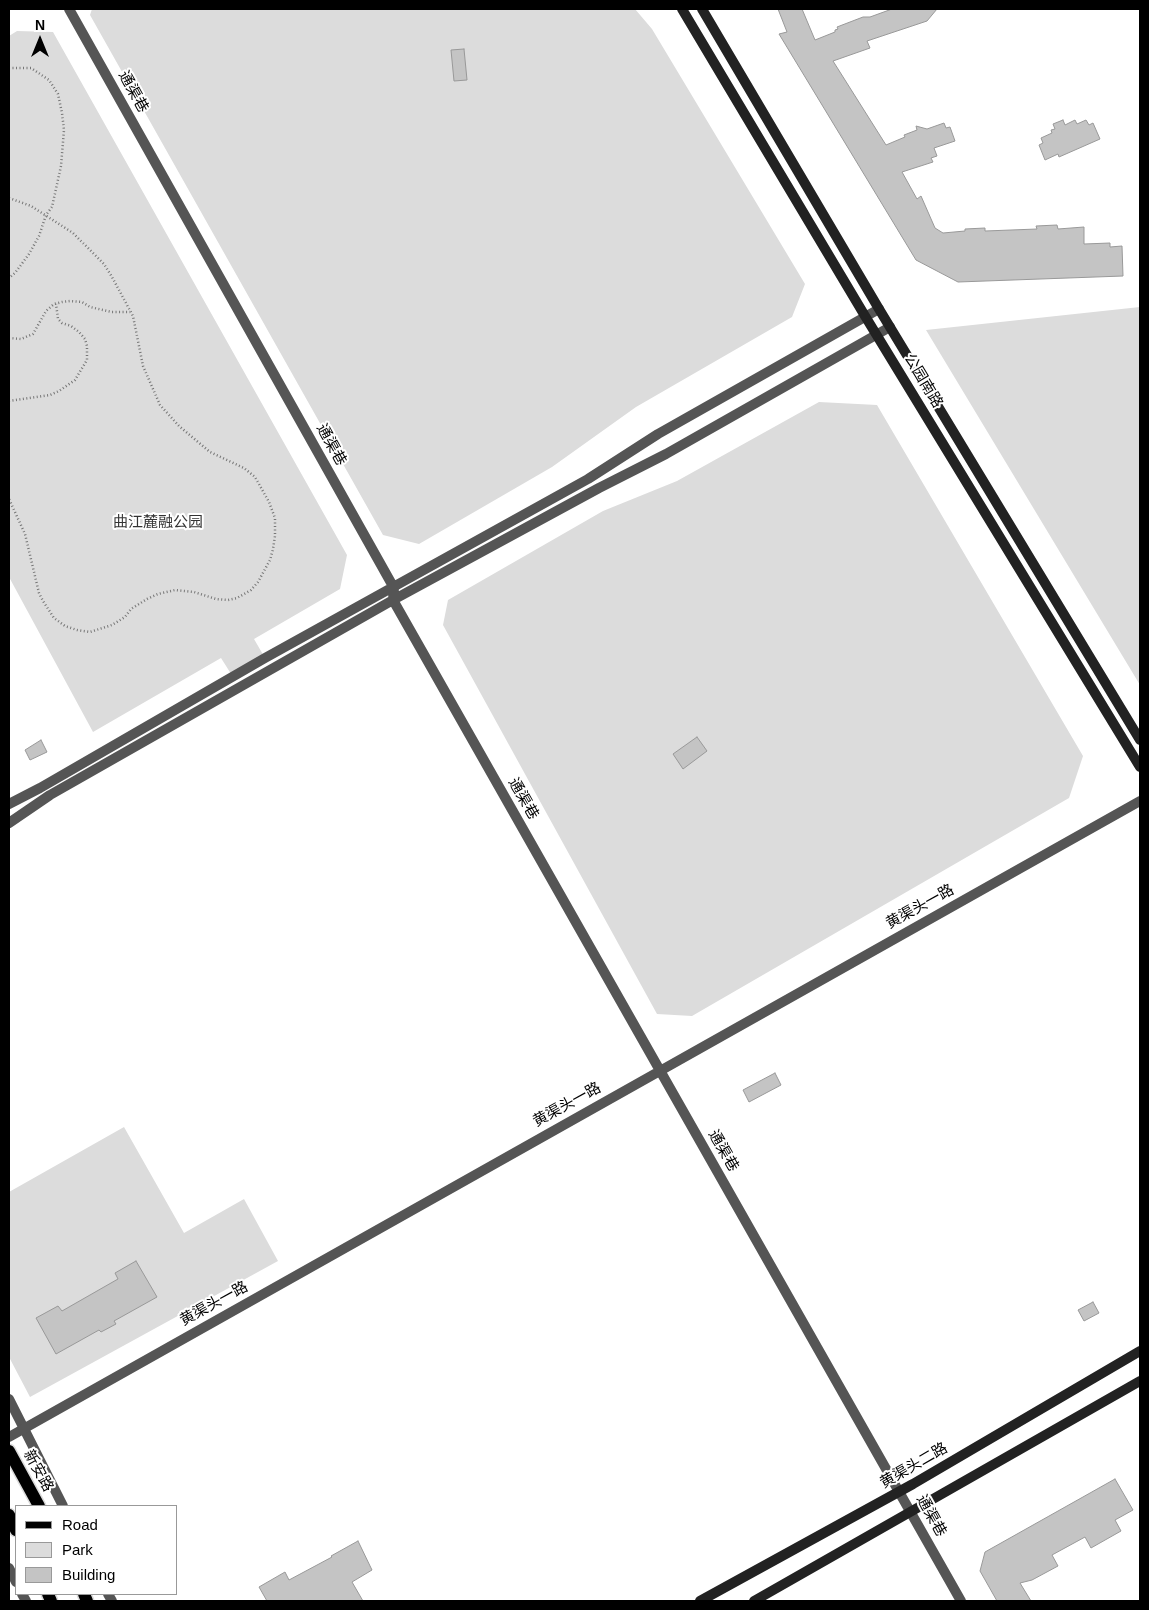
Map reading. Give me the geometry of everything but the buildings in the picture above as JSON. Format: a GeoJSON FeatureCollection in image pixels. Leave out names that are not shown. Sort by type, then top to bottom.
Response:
{"type":"FeatureCollection","features":[{"type":"Feature","properties":{"kind":"main road","name":"公园南路"},"geometry":{"type":"LineString","coordinates":[[682,9],[865,316],[1140,768]]}},
{"type":"Feature","properties":{"kind":"main road","name":"公园南路"},"geometry":{"type":"LineString","coordinates":[[702,9],[890,327],[1140,740]]}},
{"type":"Feature","properties":{"kind":"main road","name":"黄渠头二路"},"geometry":{"type":"LineString","coordinates":[[700,1601],[900,1492],[1140,1350]]}},
{"type":"Feature","properties":{"kind":"main road"},"geometry":{"type":"LineString","coordinates":[[754,1601],[1140,1381]]}},
{"type":"Feature","properties":{"kind":"main road","name":"新安路"},"geometry":{"type":"LineString","coordinates":[[9,1451],[38,1505]]}},
{"type":"Feature","properties":{"kind":"main road"},"geometry":{"type":"LineString","coordinates":[[9,1515],[15,1528]]}},
{"type":"Feature","properties":{"kind":"street","name":"通渠巷"},"geometry":{"type":"LineString","coordinates":[[69,9],[394,588]]}},
{"type":"Feature","properties":{"kind":"street"},"geometry":{"type":"LineString","coordinates":[[9,804],[265,658],[394,588],[588,478],[658,434],[880,309]]}},
{"type":"Feature","properties":{"kind":"street"},"geometry":{"type":"LineString","coordinates":[[9,823],[50,795],[393,600],[599,488],[666,454],[890,327]]}},
{"type":"Feature","properties":{"kind":"street"},"geometry":{"type":"LineString","coordinates":[[393,600],[394,588]]}},
{"type":"Feature","properties":{"kind":"street","name":"通渠巷"},"geometry":{"type":"LineString","coordinates":[[393,600],[961,1601]]}},
{"type":"Feature","properties":{"kind":"street","name":"黄渠头一路"},"geometry":{"type":"LineString","coordinates":[[9,1437],[1140,801]]}},
{"type":"Feature","properties":{"kind":"street"},"geometry":{"type":"LineString","coordinates":[[9,1399],[62,1505]]}},
{"type":"Feature","properties":{"kind":"street"},"geometry":{"type":"LineString","coordinates":[[9,1568],[15,1580]]}},
{"type":"Feature","properties":{"kind":"path"},"geometry":{"type":"LineString","coordinates":[[9,68],[31,68],[49,80],[58,94],[64,130],[61,166],[52,207],[29,254],[9,278]]}},
{"type":"Feature","properties":{"kind":"path"},"geometry":{"type":"LineString","coordinates":[[9,198],[31,206],[73,233],[104,264],[133,316],[143,366],[160,405],[179,426],[201,445],[216,455],[244,468],[255,477],[269,502],[275,518],[275,536],[270,560],[263,574],[251,590],[237,598],[228,600],[216,599],[194,592],[174,590],[147,599],[131,609],[125,618],[112,626],[90,632],[66,626],[54,618],[42,601],[25,534],[9,499]]}},
{"type":"Feature","properties":{"kind":"path"},"geometry":{"type":"LineString","coordinates":[[9,338],[21,339],[33,334],[46,311],[56,304],[70,300],[82,302],[103,311],[130,312]]}},
{"type":"Feature","properties":{"kind":"path"},"geometry":{"type":"LineString","coordinates":[[9,401],[50,395],[59,391],[75,380],[87,360],[85,339],[71,326],[62,323],[58,319],[56,304]]}},
{"type":"Feature","properties":{"kind":"green space"},"geometry":{"type":"Polygon","coordinates":[[[92,9],[635,9],[652,29],[805,284],[792,317],[636,407],[552,467],[419,544],[383,535],[90,15],[92,9]]]}},
{"type":"Feature","properties":{"kind":"green space","name":"曲江麓融公园"},"geometry":{"type":"Polygon","coordinates":[[[17,31],[53,32],[347,555],[340,589],[254,639],[265,658],[233,677],[221,658],[93,732],[9,577],[9,36],[17,31]]]}},
{"type":"Feature","properties":{"kind":"green space"},"geometry":{"type":"Polygon","coordinates":[[[1140,307],[1140,685],[926,330],[1140,307]]]}},
{"type":"Feature","properties":{"kind":"green space"},"geometry":{"type":"Polygon","coordinates":[[[819,402],[877,405],[1083,756],[1069,798],[692,1016],[657,1014],[443,625],[448,600],[603,511],[677,481],[819,402]]]}},
{"type":"Feature","properties":{"kind":"green space"},"geometry":{"type":"Polygon","coordinates":[[[124,1127],[184,1233],[244,1199],[278,1261],[30,1397],[9,1357],[9,1192],[124,1127]]]}}]}
